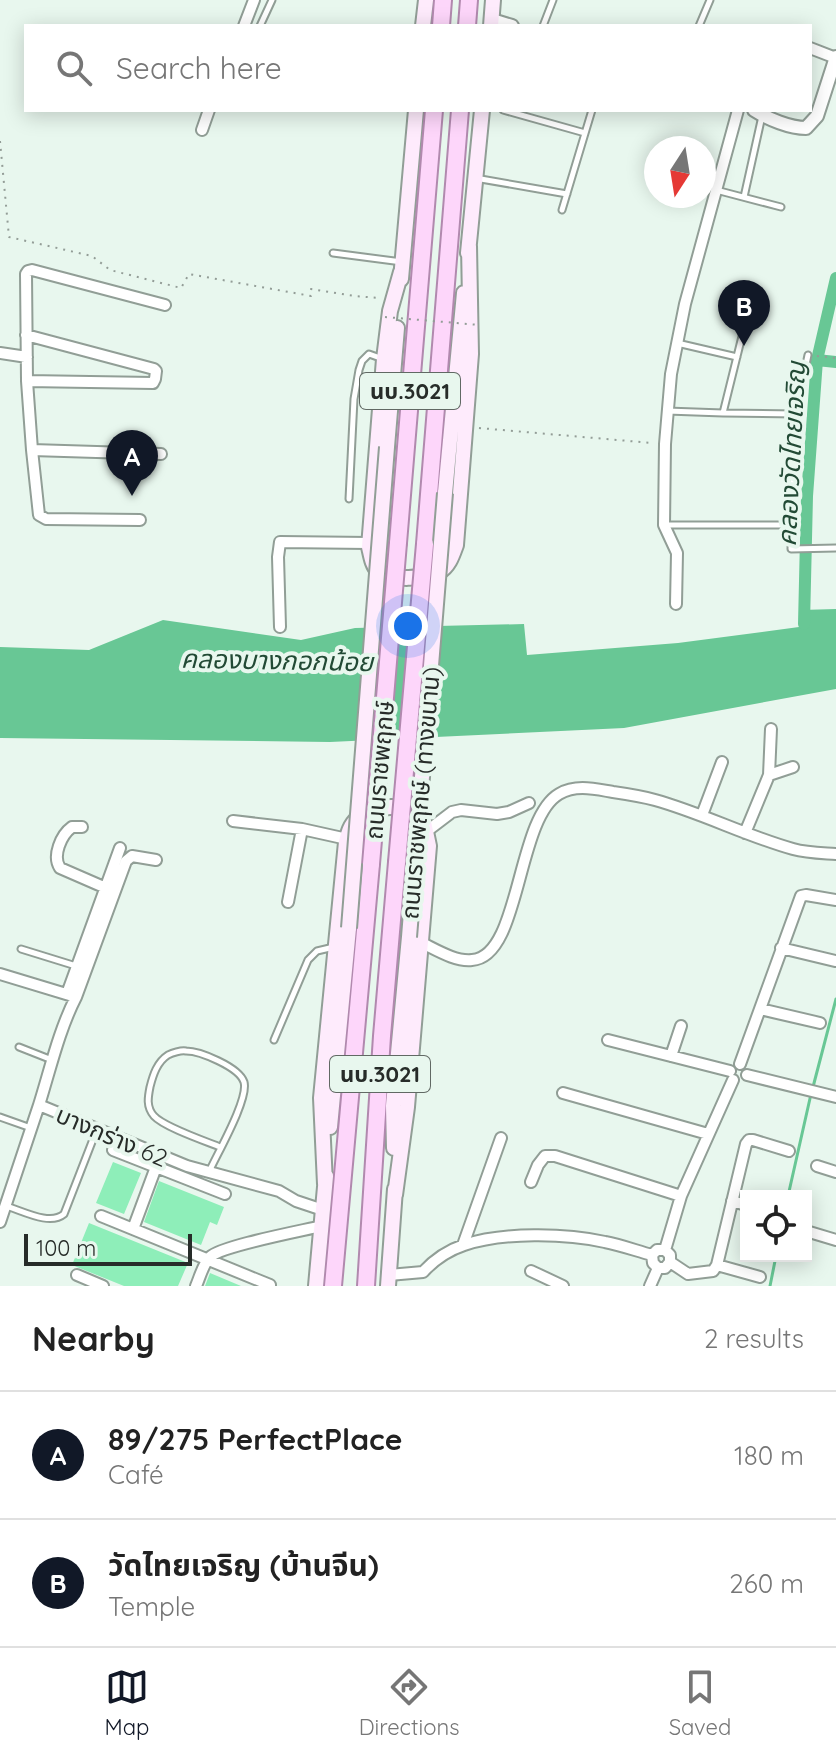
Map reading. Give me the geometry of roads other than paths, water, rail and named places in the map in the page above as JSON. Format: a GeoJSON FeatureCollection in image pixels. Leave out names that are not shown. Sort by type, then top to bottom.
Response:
{"type":"FeatureCollection","features":[{"type":"Feature","properties":{"kind":"main road"},"geometry":{"type":"LineString","coordinates":[[423,24],[426,0]]}},
{"type":"Feature","properties":{"kind":"main road"},"geometry":{"type":"LineString","coordinates":[[441,24],[443,0]]}},
{"type":"Feature","properties":{"kind":"main road"},"geometry":{"type":"LineString","coordinates":[[467,24],[469,0]]}},
{"type":"Feature","properties":{"kind":"main road"},"geometry":{"type":"LineString","coordinates":[[491,23],[493,0]]}},
{"type":"Feature","properties":{"kind":"main road","name":"นบ.3021"},"geometry":{"type":"LineString","coordinates":[[316,1286],[349,928],[416,112]]}},
{"type":"Feature","properties":{"kind":"main road","name":"ถนนราชพฤกษ์"},"geometry":{"type":"LineString","coordinates":[[333,1286],[434,112]]}},
{"type":"Feature","properties":{"kind":"main road","name":"ถนนราชพฤกษ์"},"geometry":{"type":"LineString","coordinates":[[366,1286],[382,1036],[460,112]]}},
{"type":"Feature","properties":{"kind":"main road","name":"ถนนราชพฤกษ์ (ทางขนาน)"},"geometry":{"type":"LineString","coordinates":[[388,1280],[395,1195],[393,1106],[414,940],[445,493],[482,112]]}},
{"type":"Feature","properties":{"kind":"main road"},"geometry":{"type":"LineString","coordinates":[[402,267],[390,311],[384,359],[369,543],[378,572],[387,577],[427,577],[439,573],[450,562],[456,545],[471,354],[469,246]]}},
{"type":"Feature","properties":{"kind":"main road"},"geometry":{"type":"LineString","coordinates":[[325,1184],[321,1098],[347,839],[357,819],[379,808],[407,809],[424,822],[427,831],[429,846],[414,940]]}},
{"type":"Feature","properties":{"kind":"street"},"geometry":{"type":"LineString","coordinates":[[245,24],[254,0]]}},
{"type":"Feature","properties":{"kind":"street"},"geometry":{"type":"LineString","coordinates":[[758,113],[800,128],[811,125],[817,116],[836,57],[812,49]]}},
{"type":"Feature","properties":{"kind":"street"},"geometry":{"type":"LineString","coordinates":[[202,130],[208,112]]}},
{"type":"Feature","properties":{"kind":"street"},"geometry":{"type":"LineString","coordinates":[[716,177],[737,112]]}},
{"type":"Feature","properties":{"kind":"street"},"geometry":{"type":"LineString","coordinates":[[676,604],[677,553],[664,525],[667,411],[676,343],[707,208]]}},
{"type":"Feature","properties":{"kind":"street"},"geometry":{"type":"LineString","coordinates":[[140,520],[46,519],[39,515],[23,356],[26,274],[32,270],[165,305]]}},
{"type":"Feature","properties":{"kind":"street"},"geometry":{"type":"LineString","coordinates":[[26,335],[156,371],[153,383],[27,381]]}},
{"type":"Feature","properties":{"kind":"street"},"geometry":{"type":"LineString","coordinates":[[0,353],[23,356]]}},
{"type":"Feature","properties":{"kind":"street"},"geometry":{"type":"LineString","coordinates":[[32,450],[161,454]]}},
{"type":"Feature","properties":{"kind":"street"},"geometry":{"type":"LineString","coordinates":[[280,627],[280,542],[369,543]]}},
{"type":"Feature","properties":{"kind":"street"},"geometry":{"type":"LineString","coordinates":[[745,833],[769,775],[771,729]]}},
{"type":"Feature","properties":{"kind":"street"},"geometry":{"type":"LineString","coordinates":[[702,815],[722,762]]}},
{"type":"Feature","properties":{"kind":"street"},"geometry":{"type":"LineString","coordinates":[[769,775],[793,767]]}},
{"type":"Feature","properties":{"kind":"street"},"geometry":{"type":"LineString","coordinates":[[414,940],[462,960],[483,958],[492,950],[507,920],[534,828],[556,795],[568,789],[583,787],[653,799],[797,850],[836,854]]}},
{"type":"Feature","properties":{"kind":"street"},"geometry":{"type":"LineString","coordinates":[[427,831],[452,812],[497,814],[529,803]]}},
{"type":"Feature","properties":{"kind":"street"},"geometry":{"type":"LineString","coordinates":[[233,821],[302,829],[347,839]]}},
{"type":"Feature","properties":{"kind":"street"},"geometry":{"type":"LineString","coordinates":[[82,827],[72,827],[65,834],[56,864],[106,888]]}},
{"type":"Feature","properties":{"kind":"street"},"geometry":{"type":"LineString","coordinates":[[288,902],[302,829]]}},
{"type":"Feature","properties":{"kind":"street"},"geometry":{"type":"LineString","coordinates":[[71,996],[77,967],[120,848]]}},
{"type":"Feature","properties":{"kind":"street"},"geometry":{"type":"LineString","coordinates":[[71,996],[126,861],[132,856],[156,860]]}},
{"type":"Feature","properties":{"kind":"street"},"geometry":{"type":"LineString","coordinates":[[740,1064],[801,896],[836,900]]}},
{"type":"Feature","properties":{"kind":"street"},"geometry":{"type":"LineString","coordinates":[[781,948],[835,961]]}},
{"type":"Feature","properties":{"kind":"street"},"geometry":{"type":"LineString","coordinates":[[0,974],[71,996]]}},
{"type":"Feature","properties":{"kind":"street","name":"บางกร่าง 62"},"geometry":{"type":"LineString","coordinates":[[71,996],[71,1007],[39,1105],[187,1166],[279,1191],[296,1201],[323,1210]]}},
{"type":"Feature","properties":{"kind":"street"},"geometry":{"type":"LineString","coordinates":[[760,1009],[820,1023]]}},
{"type":"Feature","properties":{"kind":"street"},"geometry":{"type":"LineString","coordinates":[[671,1056],[681,1026]]}},
{"type":"Feature","properties":{"kind":"street"},"geometry":{"type":"LineString","coordinates":[[608,1040],[671,1056],[731,1076],[739,1082],[747,1075]]}},
{"type":"Feature","properties":{"kind":"street"},"geometry":{"type":"LineString","coordinates":[[665,1250],[681,1196],[734,1065],[740,1064],[747,1075]]}},
{"type":"Feature","properties":{"kind":"street"},"geometry":{"type":"LineString","coordinates":[[747,1075],[836,1097]]}},
{"type":"Feature","properties":{"kind":"street"},"geometry":{"type":"LineString","coordinates":[[563,1093],[708,1134]]}},
{"type":"Feature","properties":{"kind":"street"},"geometry":{"type":"LineString","coordinates":[[0,1222],[39,1105]]}},
{"type":"Feature","properties":{"kind":"street"},"geometry":{"type":"LineString","coordinates":[[463,1245],[501,1138]]}},
{"type":"Feature","properties":{"kind":"street"},"geometry":{"type":"LineString","coordinates":[[670,1262],[688,1274],[710,1272],[717,1265],[749,1140],[789,1151]]}},
{"type":"Feature","properties":{"kind":"street"},"geometry":{"type":"LineString","coordinates":[[113,1150],[225,1194]]}},
{"type":"Feature","properties":{"kind":"street"},"geometry":{"type":"LineString","coordinates":[[531,1182],[545,1156],[555,1156],[681,1196]]}},
{"type":"Feature","properties":{"kind":"street"},"geometry":{"type":"LineString","coordinates":[[817,1166],[836,1172]]}},
{"type":"Feature","properties":{"kind":"street"},"geometry":{"type":"LineString","coordinates":[[133,1229],[156,1167]]}},
{"type":"Feature","properties":{"kind":"street"},"geometry":{"type":"LineString","coordinates":[[732,1201],[740,1203]]}},
{"type":"Feature","properties":{"kind":"street"},"geometry":{"type":"LineString","coordinates":[[101,1216],[270,1285]]}},
{"type":"Feature","properties":{"kind":"street"},"geometry":{"type":"LineString","coordinates":[[196,1286],[207,1260],[221,1250],[322,1226]]}},
{"type":"Feature","properties":{"kind":"street"},"geometry":{"type":"LineString","coordinates":[[812,1233],[836,1240]]}},
{"type":"Feature","properties":{"kind":"street"},"geometry":{"type":"LineString","coordinates":[[388,1280],[423,1272],[432,1262],[463,1245],[503,1237],[573,1238],[604,1242],[652,1255]]}},
{"type":"Feature","properties":{"kind":"street"},"geometry":{"type":"LineString","coordinates":[[657,1250],[665,1250],[670,1255],[670,1262],[665,1268],[658,1268],[653,1263],[652,1255],[657,1250]]}},
{"type":"Feature","properties":{"kind":"street"},"geometry":{"type":"LineString","coordinates":[[717,1265],[760,1277]]}},
{"type":"Feature","properties":{"kind":"street"},"geometry":{"type":"LineString","coordinates":[[650,1286],[658,1268]]}},
{"type":"Feature","properties":{"kind":"street"},"geometry":{"type":"LineString","coordinates":[[531,1271],[563,1286]]}},
{"type":"Feature","properties":{"kind":"street"},"geometry":{"type":"LineString","coordinates":[[77,1275],[103,1286]]}},
{"type":"Feature","properties":{"kind":"lane"},"geometry":{"type":"LineString","coordinates":[[261,24],[272,0]]}},
{"type":"Feature","properties":{"kind":"lane"},"geometry":{"type":"LineString","coordinates":[[544,24],[553,0]]}},
{"type":"Feature","properties":{"kind":"lane"},"geometry":{"type":"LineString","coordinates":[[700,24],[710,0]]}},
{"type":"Feature","properties":{"kind":"lane"},"geometry":{"type":"LineString","coordinates":[[510,112],[585,133]]}},
{"type":"Feature","properties":{"kind":"lane"},"geometry":{"type":"LineString","coordinates":[[562,210],[591,112]]}},
{"type":"Feature","properties":{"kind":"lane"},"geometry":{"type":"LineString","coordinates":[[744,197],[758,113]]}},
{"type":"Feature","properties":{"kind":"lane"},"geometry":{"type":"LineString","coordinates":[[474,178],[567,194]]}},
{"type":"Feature","properties":{"kind":"lane"},"geometry":{"type":"LineString","coordinates":[[716,193],[781,207]]}},
{"type":"Feature","properties":{"kind":"lane"},"geometry":{"type":"LineString","coordinates":[[333,253],[402,267]]}},
{"type":"Feature","properties":{"kind":"lane"},"geometry":{"type":"LineString","coordinates":[[723,413],[747,316]]}},
{"type":"Feature","properties":{"kind":"lane"},"geometry":{"type":"LineString","coordinates":[[676,343],[737,357]]}},
{"type":"Feature","properties":{"kind":"lane"},"geometry":{"type":"LineString","coordinates":[[349,499],[354,399],[359,370],[369,354],[384,359]]}},
{"type":"Feature","properties":{"kind":"lane"},"geometry":{"type":"LineString","coordinates":[[808,355],[796,414],[791,549],[836,548]]}},
{"type":"Feature","properties":{"kind":"lane"},"geometry":{"type":"LineString","coordinates":[[667,411],[796,414]]}},
{"type":"Feature","properties":{"kind":"lane"},"geometry":{"type":"LineString","coordinates":[[664,525],[791,525]]}},
{"type":"Feature","properties":{"kind":"lane"},"geometry":{"type":"LineString","coordinates":[[274,1040],[308,960],[317,951],[335,947]]}},
{"type":"Feature","properties":{"kind":"lane"},"geometry":{"type":"LineString","coordinates":[[21,949],[77,967]]}},
{"type":"Feature","properties":{"kind":"lane"},"geometry":{"type":"LineString","coordinates":[[19,1047],[53,1061]]}},
{"type":"Feature","properties":{"kind":"lane"},"geometry":{"type":"LineString","coordinates":[[209,1172],[239,1110],[244,1082],[237,1072],[212,1058],[185,1050],[169,1055],[157,1067],[150,1088],[147,1103],[153,1115],[162,1122],[220,1147]]}},
{"type":"Feature","properties":{"kind":"lane"},"geometry":{"type":"LineString","coordinates":[[0,1117],[32,1128]]}},
{"type":"Feature","properties":{"kind":"lane"},"geometry":{"type":"LineString","coordinates":[[5,1206],[49,1219],[64,1214],[97,1129]]}},
{"type":"Feature","properties":{"kind":"water","name":"คลองบางกอกน้อย"},"geometry":{"type":"Polygon","coordinates":[[[836,609],[836,689],[624,728],[330,742],[0,738],[0,647],[89,650],[163,620],[301,640],[355,628],[524,624],[527,655],[678,643],[799,627],[801,610],[836,609]]]}},
{"type":"Feature","properties":{"kind":"waterway","name":"คลองวัดไทยเจริญ"},"geometry":{"type":"LineString","coordinates":[[804,624],[807,496],[817,360],[836,278]]}},
{"type":"Feature","properties":{"kind":"waterway"},"geometry":{"type":"LineString","coordinates":[[817,360],[836,362]]}},
{"type":"Feature","properties":{"kind":"waterway"},"geometry":{"type":"LineString","coordinates":[[813,1087],[836,999]]}},
{"type":"Feature","properties":{"kind":"waterway"},"geometry":{"type":"LineString","coordinates":[[789,1190],[811,1094]]}},
{"type":"Feature","properties":{"kind":"waterway"},"geometry":{"type":"LineString","coordinates":[[770,1286],[775,1262]]}},
{"type":"Feature","properties":{"kind":"place","name":"วัดไทยเจริญ (บ้านจีน)"},"geometry":{"type":"Point","coordinates":[744,346]}},
{"type":"Feature","properties":{"kind":"place","name":"89/275 PerfectPlace"},"geometry":{"type":"Point","coordinates":[132,496]}}]}
